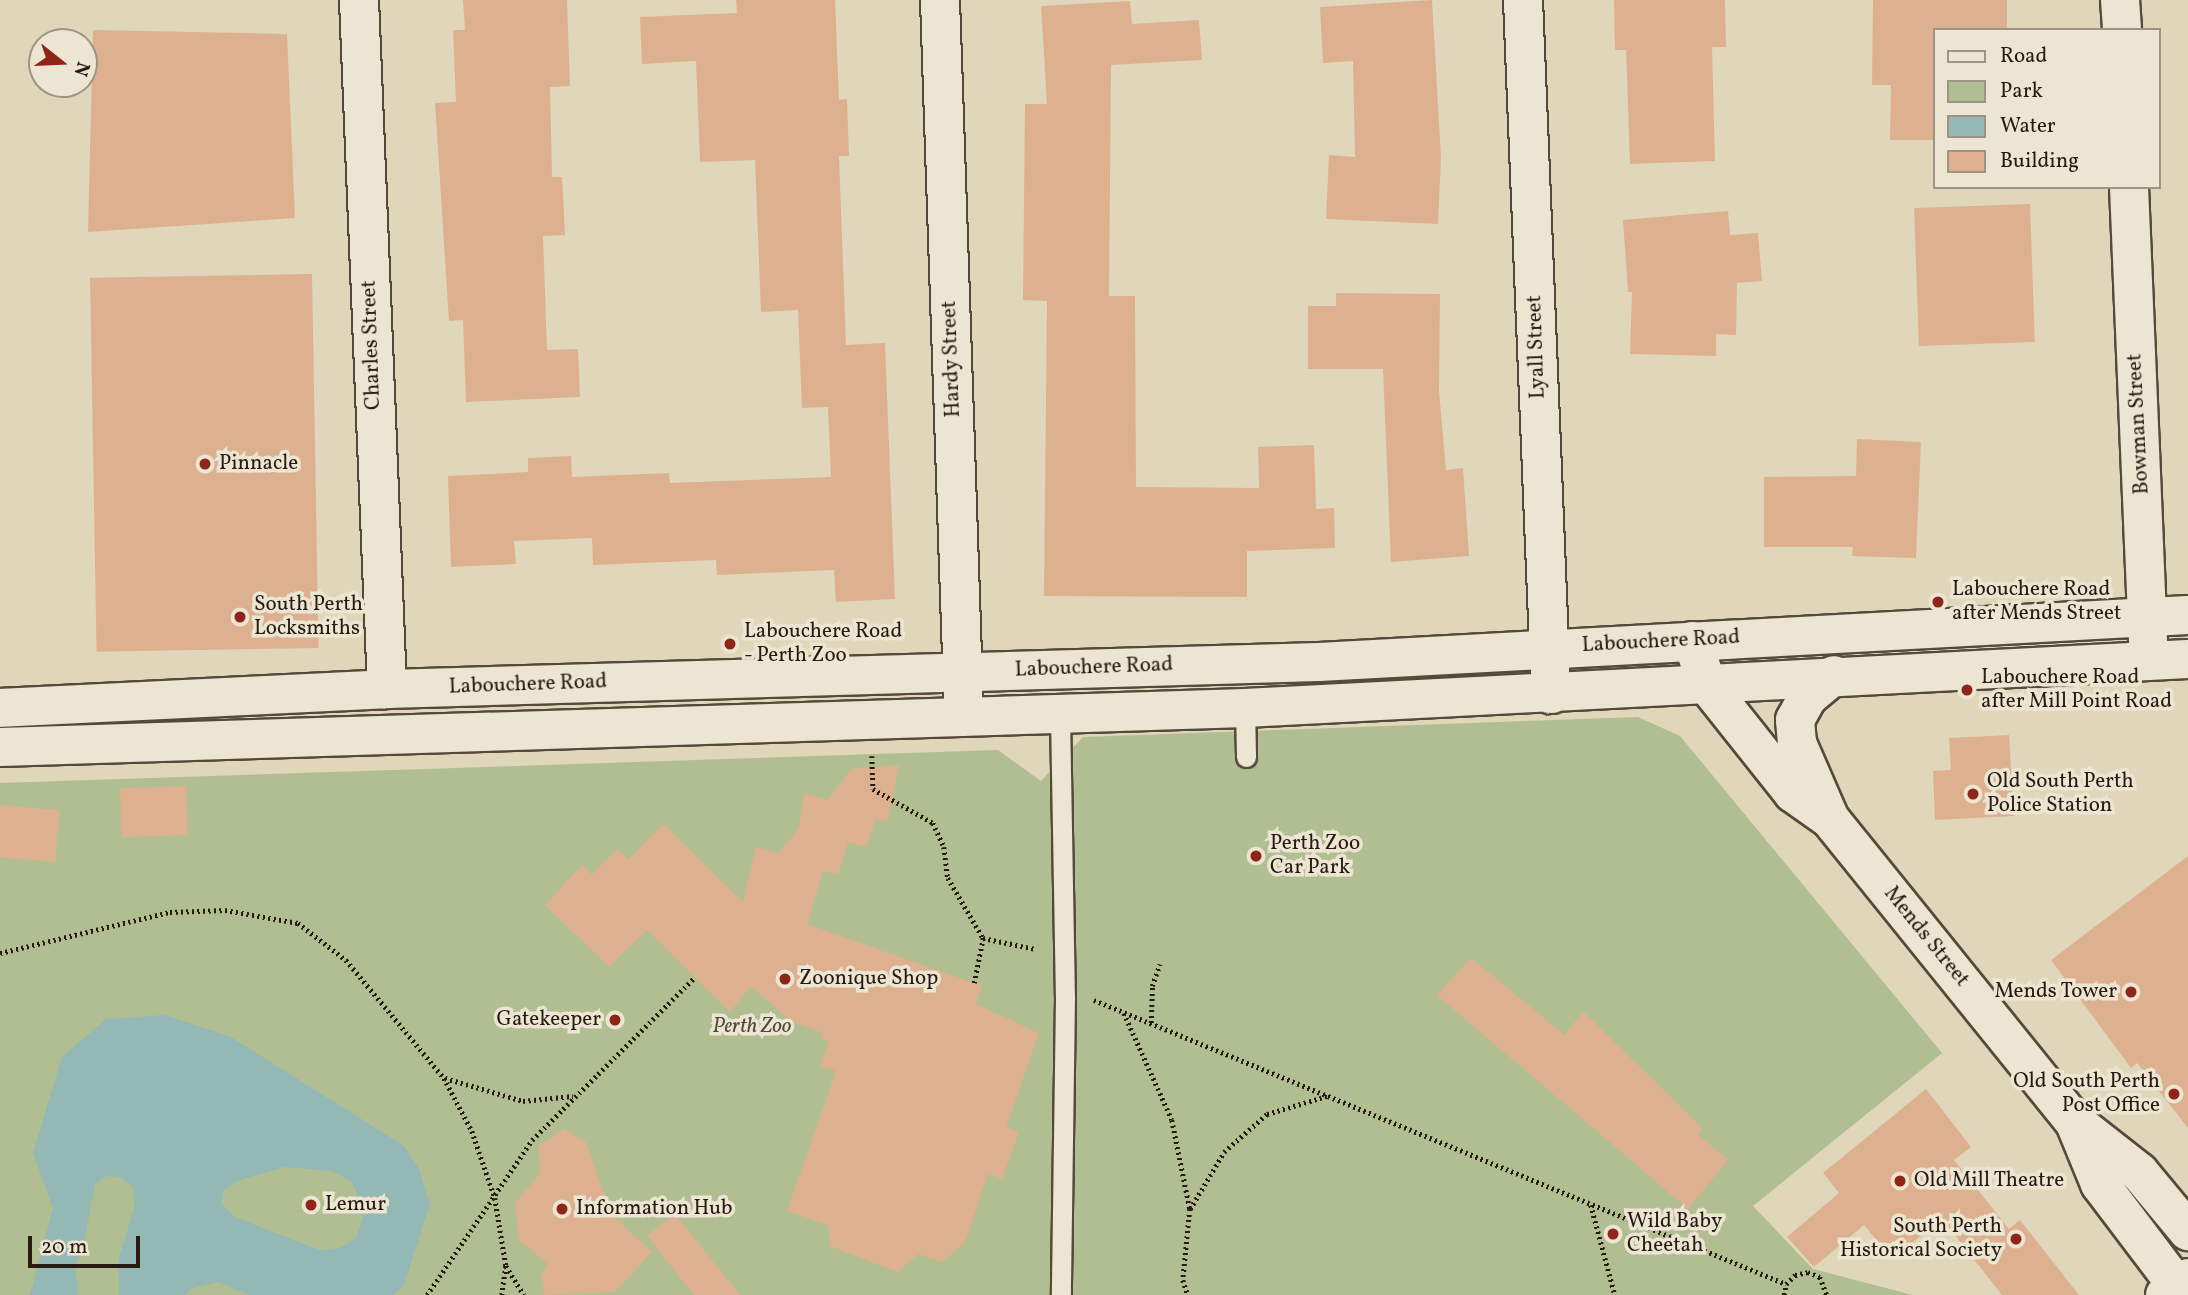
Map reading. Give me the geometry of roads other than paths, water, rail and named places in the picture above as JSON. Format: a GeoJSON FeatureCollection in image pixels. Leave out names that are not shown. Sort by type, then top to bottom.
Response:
{"type":"FeatureCollection","features":[{"type":"Feature","properties":{"kind":"main road","name":"Charles Street"},"geometry":{"type":"LineString","coordinates":[[359,0],[387,689]]}},
{"type":"Feature","properties":{"kind":"main road","name":"Hardy Street"},"geometry":{"type":"LineString","coordinates":[[940,0],[964,717]]}},
{"type":"Feature","properties":{"kind":"main road","name":"Lyall Street"},"geometry":{"type":"LineString","coordinates":[[1523,0],[1551,694]]}},
{"type":"Feature","properties":{"kind":"main road"},"geometry":{"type":"LineString","coordinates":[[2120,0],[2122,28]]}},
{"type":"Feature","properties":{"kind":"main road","name":"Bowman Street"},"geometry":{"type":"LineString","coordinates":[[2129,189],[2149,661]]}},
{"type":"Feature","properties":{"kind":"main road","name":"Labouchere Road"},"geometry":{"type":"LineString","coordinates":[[0,708],[387,689],[1319,662],[1549,647],[2188,615]]}},
{"type":"Feature","properties":{"kind":"main road","name":"Mends Street"},"geometry":{"type":"LineString","coordinates":[[1742,639],[1795,720],[1797,743],[1830,819],[2074,1121],[2139,1172],[2188,1231]]}},
{"type":"Feature","properties":{"kind":"main road","name":"Mends Street"},"geometry":{"type":"LineString","coordinates":[[1692,641],[1708,686],[1793,793],[1830,819]]}},
{"type":"Feature","properties":{"kind":"main road"},"geometry":{"type":"LineString","coordinates":[[0,747],[1245,708],[1708,686],[1835,675],[2188,659]]}},
{"type":"Feature","properties":{"kind":"main road"},"geometry":{"type":"LineString","coordinates":[[1795,720],[1808,697],[1835,675]]}},
{"type":"Feature","properties":{"kind":"main road","name":"Mends Street"},"geometry":{"type":"LineString","coordinates":[[2074,1121],[2100,1184],[2179,1288]]}},
{"type":"Feature","properties":{"kind":"lane"},"geometry":{"type":"LineString","coordinates":[[1245,708],[1246,757]]}},
{"type":"Feature","properties":{"kind":"lane"},"geometry":{"type":"LineString","coordinates":[[1060,715],[1065,997],[1061,1295]]}},
{"type":"Feature","properties":{"kind":"water"},"geometry":{"type":"Polygon","coordinates":[[[165,1015],[231,1037],[404,1146],[419,1169],[430,1204],[404,1285],[393,1295],[250,1295],[218,1282],[190,1289],[186,1295],[119,1295],[119,1258],[135,1205],[132,1186],[120,1177],[106,1176],[95,1184],[83,1249],[75,1266],[78,1295],[30,1295],[53,1208],[33,1153],[62,1057],[106,1019],[165,1015]],[[284,1167],[237,1181],[223,1190],[222,1204],[235,1217],[320,1250],[340,1248],[356,1238],[365,1211],[352,1182],[332,1171],[284,1167]]]}},
{"type":"Feature","properties":{"kind":"place","name":"Pinnacle"},"geometry":{"type":"Point","coordinates":[205,464]}},
{"type":"Feature","properties":{"kind":"place","name":"Labouchere Road after Mends Street"},"geometry":{"type":"Point","coordinates":[1938,602]}},
{"type":"Feature","properties":{"kind":"place","name":"South Perth Locksmiths"},"geometry":{"type":"Point","coordinates":[240,617]}},
{"type":"Feature","properties":{"kind":"place","name":"Labouchere Road - Perth Zoo"},"geometry":{"type":"Point","coordinates":[730,644]}},
{"type":"Feature","properties":{"kind":"place","name":"Labouchere Road after Mill Point Road"},"geometry":{"type":"Point","coordinates":[1967,690]}},
{"type":"Feature","properties":{"kind":"place","name":"Old South Perth Police Station"},"geometry":{"type":"Point","coordinates":[1973,794]}},
{"type":"Feature","properties":{"kind":"place","name":"Perth Zoo Car Park"},"geometry":{"type":"Point","coordinates":[1256,856]}},
{"type":"Feature","properties":{"kind":"place","name":"Zoonique Shop"},"geometry":{"type":"Point","coordinates":[785,979]}},
{"type":"Feature","properties":{"kind":"place","name":"Mends Tower"},"geometry":{"type":"Point","coordinates":[2131,992]}},
{"type":"Feature","properties":{"kind":"place","name":"Gatekeeper"},"geometry":{"type":"Point","coordinates":[615,1020]}},
{"type":"Feature","properties":{"kind":"place","name":"Old South Perth Post Office"},"geometry":{"type":"Point","coordinates":[2174,1094]}},
{"type":"Feature","properties":{"kind":"place","name":"Old Mill Theatre"},"geometry":{"type":"Point","coordinates":[1900,1181]}},
{"type":"Feature","properties":{"kind":"place","name":"Lemur"},"geometry":{"type":"Point","coordinates":[311,1205]}},
{"type":"Feature","properties":{"kind":"place","name":"Information Hub"},"geometry":{"type":"Point","coordinates":[562,1209]}},
{"type":"Feature","properties":{"kind":"place","name":"Wild Baby Cheetah"},"geometry":{"type":"Point","coordinates":[1613,1234]}},
{"type":"Feature","properties":{"kind":"place","name":"South Perth Historical Society"},"geometry":{"type":"Point","coordinates":[2016,1239]}},
{"type":"Feature","properties":{"kind":"park label","name":"Perth Zoo"},"geometry":{"type":"Point","coordinates":[752,1027]}}]}
